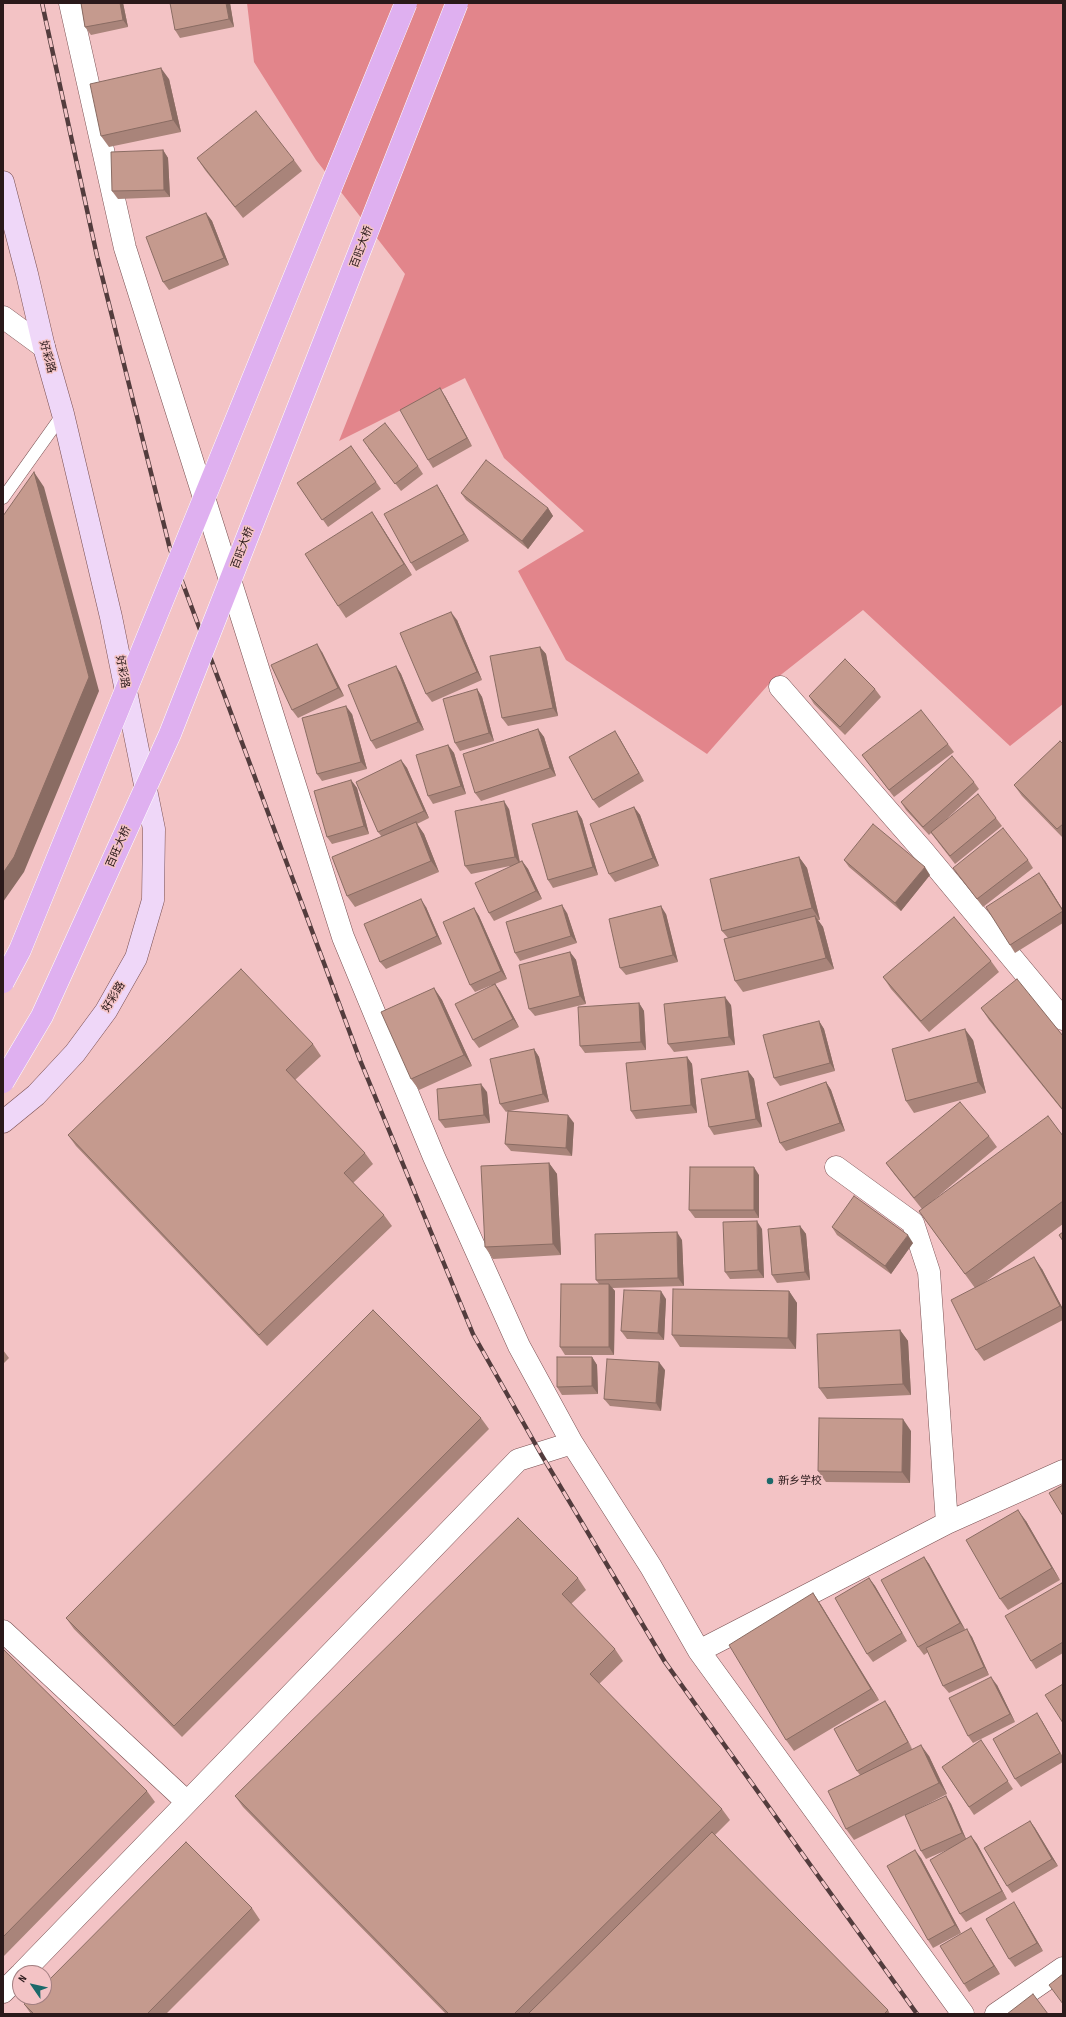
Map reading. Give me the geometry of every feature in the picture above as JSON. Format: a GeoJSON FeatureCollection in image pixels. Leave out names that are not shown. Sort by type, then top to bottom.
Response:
{"type":"FeatureCollection","features":[{"type":"Feature","properties":{"kind":"main road"},"geometry":{"type":"LineString","coordinates":[[3,982],[20,950],[406,3]]}},
{"type":"Feature","properties":{"kind":"main road","name":"百旺大桥"},"geometry":{"type":"LineString","coordinates":[[3,1082],[42,1016],[170,734],[457,3]]}},
{"type":"Feature","properties":{"kind":"street"},"geometry":{"type":"LineString","coordinates":[[70,3],[126,248],[343,937],[434,1157],[519,1346],[572,1443],[651,1567],[699,1651],[963,2014]]}},
{"type":"Feature","properties":{"kind":"street","name":"好彩路"},"geometry":{"type":"LineString","coordinates":[[3,182],[44,347],[63,414],[111,617],[154,829],[153,900],[136,958],[106,1011],[75,1053],[36,1095],[3,1122]]}},
{"type":"Feature","properties":{"kind":"street"},"geometry":{"type":"LineString","coordinates":[[3,317],[44,347]]}},
{"type":"Feature","properties":{"kind":"street"},"geometry":{"type":"LineString","coordinates":[[780,687],[924,852],[1063,1019]]}},
{"type":"Feature","properties":{"kind":"street"},"geometry":{"type":"LineString","coordinates":[[836,1167],[913,1223],[929,1272],[947,1523]]}},
{"type":"Feature","properties":{"kind":"street"},"geometry":{"type":"LineString","coordinates":[[30,1965],[518,1460],[572,1443]]}},
{"type":"Feature","properties":{"kind":"street"},"geometry":{"type":"LineString","coordinates":[[699,1651],[947,1523],[1063,1471]]}},
{"type":"Feature","properties":{"kind":"street"},"geometry":{"type":"LineString","coordinates":[[3,1631],[187,1802]]}},
{"type":"Feature","properties":{"kind":"street"},"geometry":{"type":"LineString","coordinates":[[996,2014],[1063,1968]]}},
{"type":"Feature","properties":{"kind":"street"},"geometry":{"type":"LineString","coordinates":[[3,1992],[12,1983]]}},
{"type":"Feature","properties":{"kind":"lane"},"geometry":{"type":"LineString","coordinates":[[3,498],[63,414]]}},
{"type":"Feature","properties":{"kind":"shaded area"},"geometry":{"type":"Polygon","coordinates":[[[247,3],[1063,3],[1063,704],[1010,746],[863,610],[768,685],[707,754],[566,660],[518,571],[584,531],[504,458],[465,378],[339,441],[405,274],[316,160],[254,62],[247,3]]]}},
{"type":"Feature","properties":{"kind":"building"},"geometry":{"type":"Polygon","coordinates":[[[81,3],[120,3],[123,20],[85,27],[81,3]]]}},
{"type":"Feature","properties":{"kind":"building"},"geometry":{"type":"Polygon","coordinates":[[[170,3],[226,3],[229,19],[175,30],[170,3]]]}},
{"type":"Feature","properties":{"kind":"building"},"geometry":{"type":"Polygon","coordinates":[[[161,68],[173,120],[101,136],[90,84],[161,68]]]}},
{"type":"Feature","properties":{"kind":"building"},"geometry":{"type":"Polygon","coordinates":[[[256,111],[294,160],[235,207],[197,158],[256,111]]]}},
{"type":"Feature","properties":{"kind":"building"},"geometry":{"type":"Polygon","coordinates":[[[163,150],[164,190],[112,191],[111,152],[163,150]]]}},
{"type":"Feature","properties":{"kind":"building"},"geometry":{"type":"Polygon","coordinates":[[[206,213],[224,258],[163,282],[146,237],[206,213]]]}},
{"type":"Feature","properties":{"kind":"building"},"geometry":{"type":"Polygon","coordinates":[[[440,388],[467,438],[428,460],[400,410],[440,388]]]}},
{"type":"Feature","properties":{"kind":"building"},"geometry":{"type":"Polygon","coordinates":[[[385,423],[418,466],[395,484],[363,440],[385,423]]]}},
{"type":"Feature","properties":{"kind":"building"},"geometry":{"type":"Polygon","coordinates":[[[351,446],[376,482],[322,520],[297,483],[351,446]]]}},
{"type":"Feature","properties":{"kind":"building"},"geometry":{"type":"Polygon","coordinates":[[[486,460],[548,508],[522,541],[461,493],[486,460]]]}},
{"type":"Feature","properties":{"kind":"building"},"geometry":{"type":"Polygon","coordinates":[[[34,472],[89,677],[14,857],[3,873],[3,516],[34,472]]]}},
{"type":"Feature","properties":{"kind":"building"},"geometry":{"type":"Polygon","coordinates":[[[437,485],[464,534],[411,563],[384,514],[437,485]]]}},
{"type":"Feature","properties":{"kind":"building"},"geometry":{"type":"Polygon","coordinates":[[[372,512],[404,564],[338,606],[305,554],[372,512]]]}},
{"type":"Feature","properties":{"kind":"building"},"geometry":{"type":"Polygon","coordinates":[[[451,612],[477,672],[426,694],[400,633],[451,612]]]}},
{"type":"Feature","properties":{"kind":"building"},"geometry":{"type":"Polygon","coordinates":[[[317,644],[338,688],[292,710],[271,665],[317,644]]]}},
{"type":"Feature","properties":{"kind":"building"},"geometry":{"type":"Polygon","coordinates":[[[540,647],[553,708],[502,718],[490,656],[540,647]]]}},
{"type":"Feature","properties":{"kind":"building"},"geometry":{"type":"Polygon","coordinates":[[[845,659],[875,689],[840,727],[809,696],[845,659]]]}},
{"type":"Feature","properties":{"kind":"building"},"geometry":{"type":"Polygon","coordinates":[[[396,666],[418,722],[371,741],[348,685],[396,666]]]}},
{"type":"Feature","properties":{"kind":"building"},"geometry":{"type":"Polygon","coordinates":[[[477,689],[489,733],[455,743],[443,699],[477,689]]]}},
{"type":"Feature","properties":{"kind":"building"},"geometry":{"type":"Polygon","coordinates":[[[346,706],[361,762],[317,774],[302,718],[346,706]]]}},
{"type":"Feature","properties":{"kind":"building"},"geometry":{"type":"Polygon","coordinates":[[[921,710],[948,744],[889,790],[862,755],[921,710]]]}},
{"type":"Feature","properties":{"kind":"building"},"geometry":{"type":"Polygon","coordinates":[[[538,729],[550,768],[475,793],[463,754],[538,729]]]}},
{"type":"Feature","properties":{"kind":"building"},"geometry":{"type":"Polygon","coordinates":[[[615,731],[639,773],[593,800],[569,757],[615,731]]]}},
{"type":"Feature","properties":{"kind":"building"},"geometry":{"type":"Polygon","coordinates":[[[1060,741],[1063,744],[1063,824],[1057,829],[1014,785],[1060,741]]]}},
{"type":"Feature","properties":{"kind":"building"},"geometry":{"type":"Polygon","coordinates":[[[448,745],[461,786],[428,796],[416,755],[448,745]]]}},
{"type":"Feature","properties":{"kind":"building"},"geometry":{"type":"Polygon","coordinates":[[[952,756],[974,782],[923,827],[901,802],[952,756]]]}},
{"type":"Feature","properties":{"kind":"building"},"geometry":{"type":"Polygon","coordinates":[[[401,760],[424,811],[378,832],[356,782],[401,760]]]}},
{"type":"Feature","properties":{"kind":"building"},"geometry":{"type":"Polygon","coordinates":[[[351,780],[364,826],[327,837],[314,791],[351,780]]]}},
{"type":"Feature","properties":{"kind":"building"},"geometry":{"type":"Polygon","coordinates":[[[978,794],[996,818],[950,856],[931,832],[978,794]]]}},
{"type":"Feature","properties":{"kind":"building"},"geometry":{"type":"Polygon","coordinates":[[[504,801],[515,857],[465,866],[455,811],[504,801]]]}},
{"type":"Feature","properties":{"kind":"building"},"geometry":{"type":"Polygon","coordinates":[[[634,807],[653,858],[609,874],[590,824],[634,807]]]}},
{"type":"Feature","properties":{"kind":"building"},"geometry":{"type":"Polygon","coordinates":[[[577,811],[593,867],[548,880],[532,824],[577,811]]]}},
{"type":"Feature","properties":{"kind":"building"},"geometry":{"type":"Polygon","coordinates":[[[416,822],[431,861],[347,896],[332,857],[416,822]]]}},
{"type":"Feature","properties":{"kind":"building"},"geometry":{"type":"Polygon","coordinates":[[[873,824],[925,867],[895,903],[844,860],[873,824]]]}},
{"type":"Feature","properties":{"kind":"building"},"geometry":{"type":"Polygon","coordinates":[[[1003,828],[1028,860],[977,899],[953,868],[1003,828]]]}},
{"type":"Feature","properties":{"kind":"building"},"geometry":{"type":"Polygon","coordinates":[[[799,857],[812,908],[722,931],[710,879],[799,857]]]}},
{"type":"Feature","properties":{"kind":"building"},"geometry":{"type":"Polygon","coordinates":[[[522,861],[536,891],[489,913],[475,883],[522,861]]]}},
{"type":"Feature","properties":{"kind":"building"},"geometry":{"type":"Polygon","coordinates":[[[1039,873],[1063,911],[1010,945],[986,907],[1039,873]]]}},
{"type":"Feature","properties":{"kind":"building"},"geometry":{"type":"Polygon","coordinates":[[[421,899],[437,936],[380,962],[364,924],[421,899]]]}},
{"type":"Feature","properties":{"kind":"building"},"geometry":{"type":"Polygon","coordinates":[[[562,905],[571,936],[515,953],[506,922],[562,905]]]}},
{"type":"Feature","properties":{"kind":"building"},"geometry":{"type":"Polygon","coordinates":[[[661,906],[673,955],[620,968],[609,919],[661,906]]]}},
{"type":"Feature","properties":{"kind":"building"},"geometry":{"type":"Polygon","coordinates":[[[474,908],[501,971],[470,985],[443,922],[474,908]]]}},
{"type":"Feature","properties":{"kind":"building"},"geometry":{"type":"Polygon","coordinates":[[[815,916],[826,958],[735,981],[724,939],[815,916]]]}},
{"type":"Feature","properties":{"kind":"building"},"geometry":{"type":"Polygon","coordinates":[[[954,917],[991,961],[921,1021],[883,977],[954,917]]]}},
{"type":"Feature","properties":{"kind":"building"},"geometry":{"type":"Polygon","coordinates":[[[570,952],[580,996],[529,1009],[519,965],[570,952]]]}},
{"type":"Feature","properties":{"kind":"building"},"geometry":{"type":"Polygon","coordinates":[[[241,969],[313,1044],[286,1070],[365,1153],[344,1173],[384,1215],[259,1335],[68,1135],[241,969]]]}},
{"type":"Feature","properties":{"kind":"building"},"geometry":{"type":"Polygon","coordinates":[[[1017,979],[1063,1036],[1063,1110],[981,1008],[1017,979]]]}},
{"type":"Feature","properties":{"kind":"building"},"geometry":{"type":"Polygon","coordinates":[[[495,984],[513,1019],[473,1040],[455,1004],[495,984]]]}},
{"type":"Feature","properties":{"kind":"building"},"geometry":{"type":"Polygon","coordinates":[[[434,988],[464,1055],[411,1079],[381,1012],[434,988]]]}},
{"type":"Feature","properties":{"kind":"building"},"geometry":{"type":"Polygon","coordinates":[[[725,997],[729,1037],[668,1044],[664,1004],[725,997]]]}},
{"type":"Feature","properties":{"kind":"building"},"geometry":{"type":"Polygon","coordinates":[[[639,1003],[641,1042],[580,1046],[578,1007],[639,1003]]]}},
{"type":"Feature","properties":{"kind":"building"},"geometry":{"type":"Polygon","coordinates":[[[819,1021],[830,1063],[774,1078],[763,1035],[819,1021]]]}},
{"type":"Feature","properties":{"kind":"building"},"geometry":{"type":"Polygon","coordinates":[[[965,1029],[978,1082],[906,1101],[892,1049],[965,1029]]]}},
{"type":"Feature","properties":{"kind":"building"},"geometry":{"type":"Polygon","coordinates":[[[534,1049],[543,1094],[500,1104],[490,1059],[534,1049]]]}},
{"type":"Feature","properties":{"kind":"building"},"geometry":{"type":"Polygon","coordinates":[[[687,1057],[691,1105],[631,1111],[626,1063],[687,1057]]]}},
{"type":"Feature","properties":{"kind":"building"},"geometry":{"type":"Polygon","coordinates":[[[748,1071],[756,1119],[709,1127],[701,1079],[748,1071]]]}},
{"type":"Feature","properties":{"kind":"building"},"geometry":{"type":"Polygon","coordinates":[[[826,1082],[840,1123],[780,1143],[767,1103],[826,1082]]]}},
{"type":"Feature","properties":{"kind":"building"},"geometry":{"type":"Polygon","coordinates":[[[481,1084],[484,1115],[439,1120],[437,1089],[481,1084]]]}},
{"type":"Feature","properties":{"kind":"building"},"geometry":{"type":"Polygon","coordinates":[[[960,1102],[989,1136],[914,1198],[886,1163],[960,1102]]]}},
{"type":"Feature","properties":{"kind":"building"},"geometry":{"type":"Polygon","coordinates":[[[508,1111],[568,1115],[566,1148],[505,1144],[508,1111]]]}},
{"type":"Feature","properties":{"kind":"building"},"geometry":{"type":"Polygon","coordinates":[[[1048,1116],[1063,1136],[1063,1201],[965,1274],[919,1211],[1048,1116]]]}},
{"type":"Feature","properties":{"kind":"building"},"geometry":{"type":"Polygon","coordinates":[[[549,1163],[553,1244],[485,1247],[481,1166],[549,1163]]]}},
{"type":"Feature","properties":{"kind":"building"},"geometry":{"type":"Polygon","coordinates":[[[690,1167],[754,1167],[754,1210],[689,1210],[690,1167]]]}},
{"type":"Feature","properties":{"kind":"building"},"geometry":{"type":"Polygon","coordinates":[[[854,1196],[908,1235],[885,1266],[832,1227],[854,1196]]]}},
{"type":"Feature","properties":{"kind":"building"},"geometry":{"type":"Polygon","coordinates":[[[757,1221],[758,1270],[725,1272],[723,1222],[757,1221]]]}},
{"type":"Feature","properties":{"kind":"building"},"geometry":{"type":"Polygon","coordinates":[[[800,1226],[805,1272],[772,1275],[768,1229],[800,1226]]]}},
{"type":"Feature","properties":{"kind":"building"},"geometry":{"type":"Polygon","coordinates":[[[677,1232],[678,1278],[596,1280],[595,1234],[677,1232]]]}},
{"type":"Feature","properties":{"kind":"building"},"geometry":{"type":"Polygon","coordinates":[[[1063,1232],[1063,1241],[1059,1235],[1063,1232]]]}},
{"type":"Feature","properties":{"kind":"building"},"geometry":{"type":"Polygon","coordinates":[[[1034,1257],[1060,1306],[976,1350],[951,1300],[1034,1257]]]}},
{"type":"Feature","properties":{"kind":"building"},"geometry":{"type":"Polygon","coordinates":[[[561,1284],[609,1284],[609,1347],[560,1347],[561,1284]]]}},
{"type":"Feature","properties":{"kind":"building"},"geometry":{"type":"Polygon","coordinates":[[[673,1289],[789,1291],[788,1338],[672,1335],[673,1289]]]}},
{"type":"Feature","properties":{"kind":"building"},"geometry":{"type":"Polygon","coordinates":[[[624,1290],[661,1291],[658,1333],[621,1331],[624,1290]]]}},
{"type":"Feature","properties":{"kind":"building"},"geometry":{"type":"Polygon","coordinates":[[[373,1310],[481,1418],[174,1726],[66,1618],[373,1310]]]}},
{"type":"Feature","properties":{"kind":"building"},"geometry":{"type":"Polygon","coordinates":[[[900,1330],[903,1384],[819,1388],[817,1334],[900,1330]]]}},
{"type":"Feature","properties":{"kind":"building"},"geometry":{"type":"Polygon","coordinates":[[[557,1357],[592,1357],[592,1386],[557,1387],[557,1357]]]}},
{"type":"Feature","properties":{"kind":"building"},"geometry":{"type":"Polygon","coordinates":[[[607,1359],[659,1362],[656,1403],[604,1399],[607,1359]]]}},
{"type":"Feature","properties":{"kind":"building"},"geometry":{"type":"Polygon","coordinates":[[[819,1418],[903,1419],[902,1472],[818,1471],[819,1418]]]}},
{"type":"Feature","properties":{"kind":"building"},"geometry":{"type":"Polygon","coordinates":[[[1063,1485],[1063,1516],[1049,1493],[1063,1485]]]}},
{"type":"Feature","properties":{"kind":"building"},"geometry":{"type":"Polygon","coordinates":[[[1018,1510],[1052,1568],[1000,1599],[966,1540],[1018,1510]]]}},
{"type":"Feature","properties":{"kind":"building"},"geometry":{"type":"Polygon","coordinates":[[[518,1518],[578,1578],[562,1594],[615,1649],[590,1674],[722,1809],[514,2014],[449,2014],[235,1796],[518,1518]]]}},
{"type":"Feature","properties":{"kind":"building"},"geometry":{"type":"Polygon","coordinates":[[[924,1557],[960,1623],[918,1647],[881,1580],[924,1557]]]}},
{"type":"Feature","properties":{"kind":"building"},"geometry":{"type":"Polygon","coordinates":[[[869,1578],[902,1633],[867,1654],[835,1598],[869,1578]]]}},
{"type":"Feature","properties":{"kind":"building"},"geometry":{"type":"Polygon","coordinates":[[[1062,1583],[1063,1642],[1031,1661],[1005,1616],[1062,1583]]]}},
{"type":"Feature","properties":{"kind":"building"},"geometry":{"type":"Polygon","coordinates":[[[813,1593],[871,1689],[786,1740],[729,1645],[813,1593]]]}},
{"type":"Feature","properties":{"kind":"building"},"geometry":{"type":"Polygon","coordinates":[[[967,1629],[984,1667],[943,1686],[926,1648],[967,1629]]]}},
{"type":"Feature","properties":{"kind":"building"},"geometry":{"type":"Polygon","coordinates":[[[3,1649],[147,1791],[3,1937],[3,1649]]]}},
{"type":"Feature","properties":{"kind":"building"},"geometry":{"type":"Polygon","coordinates":[[[991,1677],[1010,1714],[968,1736],[949,1698],[991,1677]]]}},
{"type":"Feature","properties":{"kind":"building"},"geometry":{"type":"Polygon","coordinates":[[[1063,1684],[1063,1723],[1045,1695],[1063,1684]]]}},
{"type":"Feature","properties":{"kind":"building"},"geometry":{"type":"Polygon","coordinates":[[[885,1701],[908,1742],[857,1771],[834,1729],[885,1701]]]}},
{"type":"Feature","properties":{"kind":"building"},"geometry":{"type":"Polygon","coordinates":[[[1037,1713],[1060,1753],[1015,1779],[993,1739],[1037,1713]]]}},
{"type":"Feature","properties":{"kind":"building"},"geometry":{"type":"Polygon","coordinates":[[[981,1740],[1008,1781],[969,1807],[942,1767],[981,1740]]]}},
{"type":"Feature","properties":{"kind":"building"},"geometry":{"type":"Polygon","coordinates":[[[921,1745],[939,1783],[846,1829],[828,1791],[921,1745]]]}},
{"type":"Feature","properties":{"kind":"building"},"geometry":{"type":"Polygon","coordinates":[[[946,1796],[962,1833],[921,1851],[905,1815],[946,1796]]]}},
{"type":"Feature","properties":{"kind":"building"},"geometry":{"type":"Polygon","coordinates":[[[1030,1821],[1052,1859],[1007,1886],[984,1848],[1030,1821]]]}},
{"type":"Feature","properties":{"kind":"building"},"geometry":{"type":"Polygon","coordinates":[[[712,1832],[888,2010],[884,2014],[528,2014],[712,1832]]]}},
{"type":"Feature","properties":{"kind":"building"},"geometry":{"type":"Polygon","coordinates":[[[971,1836],[1002,1891],[960,1914],[930,1860],[971,1836]]]}},
{"type":"Feature","properties":{"kind":"building"},"geometry":{"type":"Polygon","coordinates":[[[186,1842],[252,1908],[147,2014],[34,2014],[25,2005],[52,2005],[52,1977],[186,1842]]]}},
{"type":"Feature","properties":{"kind":"building"},"geometry":{"type":"Polygon","coordinates":[[[915,1850],[955,1925],[928,1940],[887,1866],[915,1850]]]}},
{"type":"Feature","properties":{"kind":"building"},"geometry":{"type":"Polygon","coordinates":[[[1014,1902],[1037,1943],[1009,1959],[986,1919],[1014,1902]]]}},
{"type":"Feature","properties":{"kind":"building"},"geometry":{"type":"Polygon","coordinates":[[[971,1928],[994,1966],[964,1984],[940,1946],[971,1928]]]}},
{"type":"Feature","properties":{"kind":"building"},"geometry":{"type":"Polygon","coordinates":[[[1063,1974],[1063,2004],[1049,1985],[1063,1974]]]}},
{"type":"Feature","properties":{"kind":"building"},"geometry":{"type":"Polygon","coordinates":[[[1033,1994],[1048,2014],[1007,2014],[1033,1994]]]}},
{"type":"Feature","properties":{"kind":"railway"},"geometry":{"type":"LineString","coordinates":[[42,3],[97,256],[170,549],[360,1060],[473,1334],[541,1454],[665,1662],[917,2014]]}},
{"type":"Feature","properties":{"kind":"place","name":"新乡学校"},"geometry":{"type":"Point","coordinates":[770,1481]}}]}
